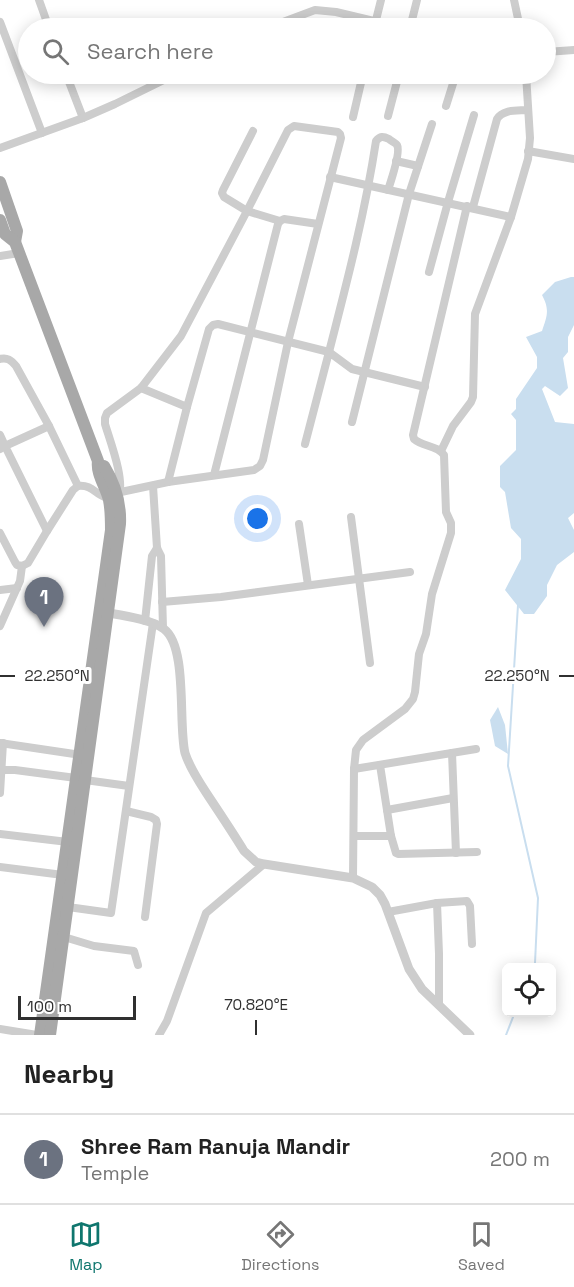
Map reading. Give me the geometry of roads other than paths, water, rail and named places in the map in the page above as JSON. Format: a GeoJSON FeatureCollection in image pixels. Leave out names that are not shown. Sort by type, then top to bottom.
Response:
{"type":"FeatureCollection","features":[{"type":"Feature","properties":{"kind":"main road"},"geometry":{"type":"LineString","coordinates":[[0,182],[16,231],[17,247],[98,461],[105,467],[114,485],[121,514],[104,612],[84,756],[64,937],[39,1035]]}},
{"type":"Feature","properties":{"kind":"main road"},"geometry":{"type":"LineString","coordinates":[[0,220],[5,234],[17,247]]}},
{"type":"Feature","properties":{"kind":"main road"},"geometry":{"type":"LineString","coordinates":[[50,1035],[63,875],[81,779]]}},
{"type":"Feature","properties":{"kind":"street"},"geometry":{"type":"LineString","coordinates":[[39,0],[45,18]]}},
{"type":"Feature","properties":{"kind":"street"},"geometry":{"type":"LineString","coordinates":[[377,18],[381,0]]}},
{"type":"Feature","properties":{"kind":"street"},"geometry":{"type":"LineString","coordinates":[[412,18],[417,0]]}},
{"type":"Feature","properties":{"kind":"street"},"geometry":{"type":"LineString","coordinates":[[514,0],[518,18]]}},
{"type":"Feature","properties":{"kind":"street"},"geometry":{"type":"LineString","coordinates":[[293,18],[315,10],[336,12],[354,18]]}},
{"type":"Feature","properties":{"kind":"street"},"geometry":{"type":"LineString","coordinates":[[0,22],[18,70]]}},
{"type":"Feature","properties":{"kind":"street"},"geometry":{"type":"LineString","coordinates":[[556,51],[574,50]]}},
{"type":"Feature","properties":{"kind":"street"},"geometry":{"type":"LineString","coordinates":[[23,84],[42,133]]}},
{"type":"Feature","properties":{"kind":"street"},"geometry":{"type":"LineString","coordinates":[[70,84],[83,118]]}},
{"type":"Feature","properties":{"kind":"street"},"geometry":{"type":"LineString","coordinates":[[0,148],[83,118],[156,84]]}},
{"type":"Feature","properties":{"kind":"street"},"geometry":{"type":"LineString","coordinates":[[353,117],[361,84]]}},
{"type":"Feature","properties":{"kind":"street"},"geometry":{"type":"LineString","coordinates":[[388,116],[396,84]]}},
{"type":"Feature","properties":{"kind":"street"},"geometry":{"type":"LineString","coordinates":[[446,106],[453,84]]}},
{"type":"Feature","properties":{"kind":"street"},"geometry":{"type":"LineString","coordinates":[[441,451],[453,426],[473,397],[476,314],[511,217],[528,151],[530,138],[527,84]]}},
{"type":"Feature","properties":{"kind":"street"},"geometry":{"type":"LineString","coordinates":[[353,878],[354,757],[363,740],[409,704],[415,692],[419,654],[426,634],[432,594],[451,533],[451,523],[446,512],[444,455],[441,451],[418,443],[413,435],[470,207],[497,119],[503,112],[528,110]]}},
{"type":"Feature","properties":{"kind":"street"},"geometry":{"type":"LineString","coordinates":[[429,272],[474,115]]}},
{"type":"Feature","properties":{"kind":"street"},"geometry":{"type":"LineString","coordinates":[[352,422],[409,194],[432,124]]}},
{"type":"Feature","properties":{"kind":"street"},"geometry":{"type":"LineString","coordinates":[[0,532],[15,562],[22,566],[28,563],[46,531],[78,486],[88,486],[99,495],[116,496],[168,482],[254,470],[260,466],[288,342],[341,138],[340,134],[335,131],[297,126],[288,130],[181,336],[141,388],[107,413],[105,424],[119,472],[116,496]]}},
{"type":"Feature","properties":{"kind":"street"},"geometry":{"type":"LineString","coordinates":[[253,131],[223,190],[224,197],[247,211],[280,221],[284,219],[318,224]]}},
{"type":"Feature","properties":{"kind":"street"},"geometry":{"type":"LineString","coordinates":[[305,444],[353,257],[369,186],[376,141],[378,138],[386,137],[398,146],[388,190]]}},
{"type":"Feature","properties":{"kind":"street"},"geometry":{"type":"LineString","coordinates":[[528,151],[574,159]]}},
{"type":"Feature","properties":{"kind":"street"},"geometry":{"type":"LineString","coordinates":[[396,161],[418,166]]}},
{"type":"Feature","properties":{"kind":"street"},"geometry":{"type":"LineString","coordinates":[[330,177],[511,217]]}},
{"type":"Feature","properties":{"kind":"street"},"geometry":{"type":"LineString","coordinates":[[214,475],[280,221]]}},
{"type":"Feature","properties":{"kind":"street"},"geometry":{"type":"LineString","coordinates":[[0,256],[17,247]]}},
{"type":"Feature","properties":{"kind":"street"},"geometry":{"type":"LineString","coordinates":[[168,482],[209,329],[213,325],[218,324],[329,352],[346,366],[425,387]]}},
{"type":"Feature","properties":{"kind":"street"},"geometry":{"type":"LineString","coordinates":[[0,359],[8,358],[16,366],[78,486]]}},
{"type":"Feature","properties":{"kind":"street"},"geometry":{"type":"LineString","coordinates":[[141,388],[187,407]]}},
{"type":"Feature","properties":{"kind":"street"},"geometry":{"type":"LineString","coordinates":[[3,447],[49,426]]}},
{"type":"Feature","properties":{"kind":"street"},"geometry":{"type":"LineString","coordinates":[[0,435],[3,447],[46,531]]}},
{"type":"Feature","properties":{"kind":"street"},"geometry":{"type":"LineString","coordinates":[[153,486],[164,628]]}},
{"type":"Feature","properties":{"kind":"street"},"geometry":{"type":"LineString","coordinates":[[351,517],[370,663]]}},
{"type":"Feature","properties":{"kind":"street"},"geometry":{"type":"LineString","coordinates":[[299,524],[308,585]]}},
{"type":"Feature","properties":{"kind":"street"},"geometry":{"type":"LineString","coordinates":[[68,908],[111,913],[149,622],[152,556],[156,548]]}},
{"type":"Feature","properties":{"kind":"street"},"geometry":{"type":"LineString","coordinates":[[0,626],[20,581],[22,566]]}},
{"type":"Feature","properties":{"kind":"street"},"geometry":{"type":"LineString","coordinates":[[162,602],[222,597],[410,572]]}},
{"type":"Feature","properties":{"kind":"street"},"geometry":{"type":"LineString","coordinates":[[0,590],[17,588]]}},
{"type":"Feature","properties":{"kind":"street"},"geometry":{"type":"LineString","coordinates":[[104,612],[149,622],[164,628],[170,634],[174,642],[180,676],[183,742],[189,764],[244,851],[256,862],[366,882],[380,895],[403,954],[422,989],[470,1035]]}},
{"type":"Feature","properties":{"kind":"street"},"geometry":{"type":"LineString","coordinates":[[0,793],[1,743],[84,756]]}},
{"type":"Feature","properties":{"kind":"street"},"geometry":{"type":"LineString","coordinates":[[354,769],[476,749]]}},
{"type":"Feature","properties":{"kind":"street"},"geometry":{"type":"LineString","coordinates":[[452,753],[456,852]]}},
{"type":"Feature","properties":{"kind":"street"},"geometry":{"type":"LineString","coordinates":[[380,765],[391,836],[394,850],[398,854],[477,852]]}},
{"type":"Feature","properties":{"kind":"street"},"geometry":{"type":"LineString","coordinates":[[1,770],[129,786]]}},
{"type":"Feature","properties":{"kind":"street"},"geometry":{"type":"LineString","coordinates":[[387,810],[453,798]]}},
{"type":"Feature","properties":{"kind":"street"},"geometry":{"type":"LineString","coordinates":[[126,811],[151,817],[156,820],[157,824],[145,917]]}},
{"type":"Feature","properties":{"kind":"street"},"geometry":{"type":"LineString","coordinates":[[0,834],[68,842]]}},
{"type":"Feature","properties":{"kind":"street"},"geometry":{"type":"LineString","coordinates":[[355,836],[391,836]]}},
{"type":"Feature","properties":{"kind":"street"},"geometry":{"type":"LineString","coordinates":[[159,1035],[167,1021],[206,913],[264,864]]}},
{"type":"Feature","properties":{"kind":"street"},"geometry":{"type":"LineString","coordinates":[[0,867],[63,875]]}},
{"type":"Feature","properties":{"kind":"street"},"geometry":{"type":"LineString","coordinates":[[388,912],[463,900],[469,903],[472,944]]}},
{"type":"Feature","properties":{"kind":"street"},"geometry":{"type":"LineString","coordinates":[[437,903],[439,1005]]}},
{"type":"Feature","properties":{"kind":"street"},"geometry":{"type":"LineString","coordinates":[[64,937],[94,945],[134,951],[138,965]]}},
{"type":"Feature","properties":{"kind":"street"},"geometry":{"type":"LineString","coordinates":[[0,1029],[39,1035]]}},
{"type":"Feature","properties":{"kind":"water"},"geometry":{"type":"Polygon","coordinates":[[[574,277],[574,325],[568,337],[568,352],[563,358],[568,388],[560,396],[545,386],[542,389],[555,422],[574,424],[574,513],[568,518],[574,530],[574,552],[557,565],[547,585],[547,596],[534,614],[524,614],[505,590],[521,559],[521,539],[511,528],[505,492],[500,487],[500,466],[516,450],[516,420],[511,414],[516,409],[516,399],[537,368],[537,357],[526,337],[542,331],[547,313],[542,295],[555,282],[574,277]]]}},
{"type":"Feature","properties":{"kind":"water"},"geometry":{"type":"Polygon","coordinates":[[[498,707],[505,725],[508,754],[495,746],[490,720],[498,707]]]}},
{"type":"Feature","properties":{"kind":"waterway"},"geometry":{"type":"LineString","coordinates":[[518,605],[508,766],[538,898],[535,963]]}},
{"type":"Feature","properties":{"kind":"waterway"},"geometry":{"type":"LineString","coordinates":[[506,1035],[513,1017]]}},
{"type":"Feature","properties":{"kind":"place","name":"Shree Ram Ranuja Mandir"},"geometry":{"type":"Point","coordinates":[44,627]}}]}
